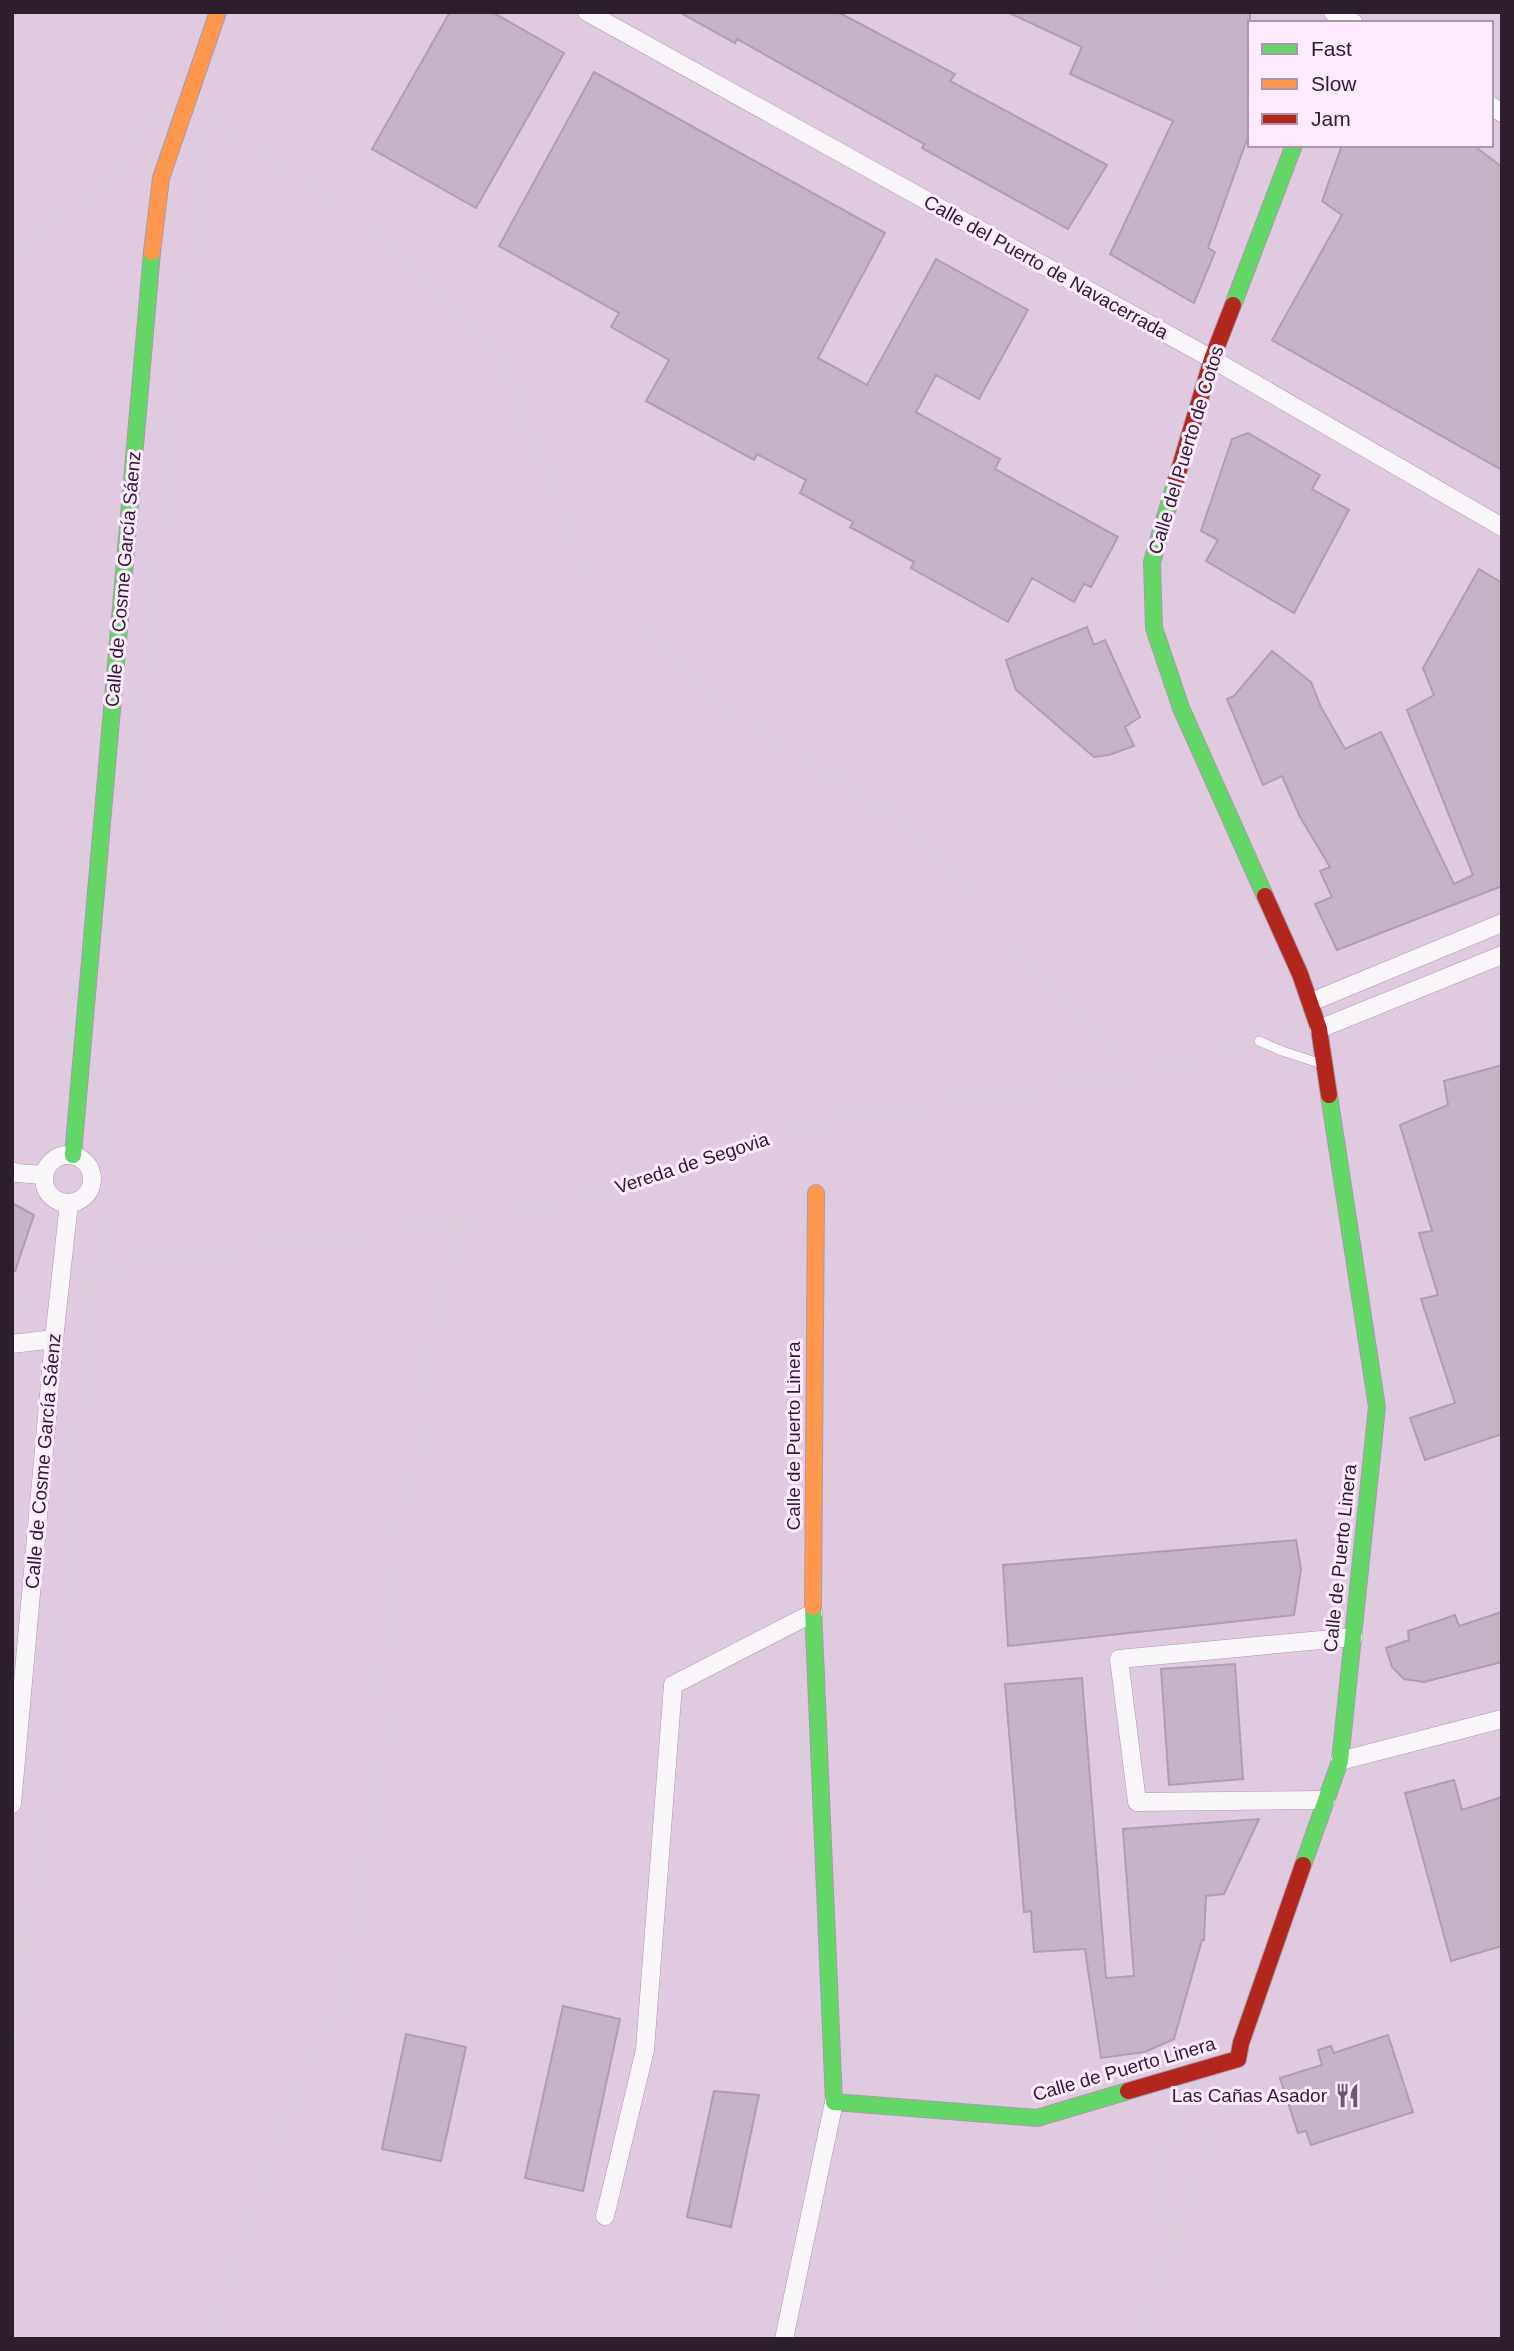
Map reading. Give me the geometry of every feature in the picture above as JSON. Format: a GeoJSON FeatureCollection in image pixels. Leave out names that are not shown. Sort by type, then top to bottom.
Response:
{"type":"FeatureCollection","features":[{"type":"Feature","properties":{"kind":"street","name":"Calle de Cosme García Sáenz"},"geometry":{"type":"LineString","coordinates":[[73,1155],[152,250],[161,178],[218,12]]}},
{"type":"Feature","properties":{"kind":"street","name":"Calle del Puerto de Navacerrada"},"geometry":{"type":"LineString","coordinates":[[587,12],[1212,359],[1502,527]]}},
{"type":"Feature","properties":{"kind":"street","name":"Calle del Puerto de Cotos"},"geometry":{"type":"LineString","coordinates":[[1293,147],[1212,359],[1153,562],[1154,628],[1181,708],[1311,1002],[1310,1029]]}},
{"type":"Feature","properties":{"kind":"street"},"geometry":{"type":"LineString","coordinates":[[1311,1002],[1502,923]]}},
{"type":"Feature","properties":{"kind":"street"},"geometry":{"type":"LineString","coordinates":[[1310,1029],[1502,956]]}},
{"type":"Feature","properties":{"kind":"street","name":"Calle de Puerto Linera"},"geometry":{"type":"LineString","coordinates":[[816,1193],[813,1613],[834,2102],[1037,2118],[1238,2059],[1241,2043],[1340,1761],[1377,1407],[1324,1064],[1310,1029]]}},
{"type":"Feature","properties":{"kind":"street"},"geometry":{"type":"LineString","coordinates":[[73,1155],[89,1167],[92,1179],[88,1193],[77,1202],[62,1203],[46,1189],[44,1175],[47,1166],[54,1159],[73,1155]]}},
{"type":"Feature","properties":{"kind":"street"},"geometry":{"type":"LineString","coordinates":[[12,1171],[44,1175]]}},
{"type":"Feature","properties":{"kind":"street","name":"Calle de Cosme García Sáenz"},"geometry":{"type":"LineString","coordinates":[[12,1804],[69,1203]]}},
{"type":"Feature","properties":{"kind":"street"},"geometry":{"type":"LineString","coordinates":[[12,1344],[54,1339]]}},
{"type":"Feature","properties":{"kind":"street"},"geometry":{"type":"LineString","coordinates":[[605,2216],[645,2050],[673,1685],[813,1613]]}},
{"type":"Feature","properties":{"kind":"street"},"geometry":{"type":"LineString","coordinates":[[1326,1800],[1137,1802],[1119,1659],[1353,1637]]}},
{"type":"Feature","properties":{"kind":"street"},"geometry":{"type":"LineString","coordinates":[[1340,1761],[1502,1719]]}},
{"type":"Feature","properties":{"kind":"street"},"geometry":{"type":"LineString","coordinates":[[784,2339],[834,2102]]}},
{"type":"Feature","properties":{"kind":"lane"},"geometry":{"type":"LineString","coordinates":[[1259,1041],[1324,1064]]}},
{"type":"Feature","properties":{"kind":"path"},"geometry":{"type":"LineString","coordinates":[[12,259],[54,222],[112,178],[156,104],[187,104],[340,203],[496,349],[592,586],[733,713],[902,822],[1132,1075]]}},
{"type":"Feature","properties":{"kind":"path"},"geometry":{"type":"LineString","coordinates":[[125,842],[173,438],[207,118],[212,105]]}},
{"type":"Feature","properties":{"kind":"path","name":"Vereda de Segovia"},"geometry":{"type":"LineString","coordinates":[[12,1304],[60,1291],[140,1260],[460,1223],[631,1186],[810,1124],[1132,1075],[1310,1029]]}},
{"type":"Feature","properties":{"kind":"path"},"geometry":{"type":"LineString","coordinates":[[12,2081],[24,1941],[49,1794],[91,1279],[114,1202],[102,1080]]}},
{"type":"Feature","properties":{"kind":"path"},"geometry":{"type":"LineString","coordinates":[[214,2339],[231,2269],[245,2243],[252,2212],[292,2098],[330,2023],[346,2004],[344,1985],[390,1717],[378,1685],[401,1551],[395,1522],[420,1453],[415,1401],[460,1223]]}},
{"type":"Feature","properties":{"kind":"path"},"geometry":{"type":"LineString","coordinates":[[12,1943],[24,1941]]}},
{"type":"Feature","properties":{"kind":"path"},"geometry":{"type":"LineString","coordinates":[[1138,2339],[1238,2059]]}},
{"type":"Feature","properties":{"kind":"path"},"geometry":{"type":"LineString","coordinates":[[1179,2228],[1158,2210],[1156,2186],[1173,2127],[1197,2071]]}},
{"type":"Feature","properties":{"kind":"building"},"geometry":{"type":"Polygon","coordinates":[[[450,12],[492,12],[564,53],[476,208],[372,149],[450,12]]]}},
{"type":"Feature","properties":{"kind":"building"},"geometry":{"type":"Polygon","coordinates":[[[679,12],[838,12],[955,74],[950,81],[1107,165],[1068,229],[922,148],[924,144],[737,39],[735,43],[679,12]]]}},
{"type":"Feature","properties":{"kind":"building"},"geometry":{"type":"Polygon","coordinates":[[[1007,12],[1250,12],[1248,137],[1208,248],[1215,252],[1194,303],[1110,254],[1173,121],[1070,74],[1082,47],[1007,12]]]}},
{"type":"Feature","properties":{"kind":"building"},"geometry":{"type":"Polygon","coordinates":[[[594,72],[885,233],[818,358],[867,385],[936,259],[1028,310],[979,399],[936,375],[916,412],[1000,459],[995,469],[1118,537],[1091,587],[1084,584],[1074,602],[1032,578],[1008,622],[911,568],[914,562],[850,527],[853,522],[800,493],[806,480],[757,454],[754,460],[646,401],[669,360],[611,327],[619,313],[499,246],[594,72]]]}},
{"type":"Feature","properties":{"kind":"building"},"geometry":{"type":"Polygon","coordinates":[[[1341,147],[1476,147],[1502,167],[1502,470],[1272,340],[1342,215],[1322,201],[1341,147]]]}},
{"type":"Feature","properties":{"kind":"building"},"geometry":{"type":"Polygon","coordinates":[[[1248,433],[1320,475],[1312,489],[1349,510],[1294,613],[1206,561],[1218,540],[1201,531],[1232,439],[1248,433]]]}},
{"type":"Feature","properties":{"kind":"building"},"geometry":{"type":"Polygon","coordinates":[[[1479,569],[1502,583],[1502,886],[1337,950],[1315,904],[1332,897],[1320,871],[1330,867],[1300,817],[1282,776],[1263,785],[1227,699],[1234,696],[1272,651],[1311,682],[1321,707],[1345,749],[1381,732],[1454,884],[1473,875],[1407,710],[1434,695],[1423,668],[1479,569]]]}},
{"type":"Feature","properties":{"kind":"building"},"geometry":{"type":"Polygon","coordinates":[[[1087,627],[1094,645],[1105,640],[1140,717],[1125,727],[1134,746],[1094,757],[1016,690],[1006,660],[1087,627]]]}},
{"type":"Feature","properties":{"kind":"building"},"geometry":{"type":"Polygon","coordinates":[[[1502,1065],[1502,1434],[1425,1460],[1410,1418],[1455,1403],[1421,1299],[1438,1295],[1419,1233],[1432,1231],[1400,1125],[1448,1105],[1444,1081],[1502,1065]]]}},
{"type":"Feature","properties":{"kind":"building"},"geometry":{"type":"Polygon","coordinates":[[[12,1203],[34,1215],[15,1271],[12,1271],[12,1203]]]}},
{"type":"Feature","properties":{"kind":"building"},"geometry":{"type":"Polygon","coordinates":[[[1296,1540],[1301,1569],[1294,1615],[1008,1646],[1003,1565],[1296,1540]]]}},
{"type":"Feature","properties":{"kind":"building"},"geometry":{"type":"Polygon","coordinates":[[[1502,1612],[1502,1662],[1424,1682],[1404,1679],[1392,1667],[1386,1648],[1409,1640],[1408,1631],[1455,1615],[1459,1626],[1502,1612]]]}},
{"type":"Feature","properties":{"kind":"building"},"geometry":{"type":"Polygon","coordinates":[[[1235,1664],[1243,1779],[1169,1785],[1161,1669],[1235,1664]]]}},
{"type":"Feature","properties":{"kind":"building"},"geometry":{"type":"Polygon","coordinates":[[[1082,1678],[1106,1978],[1134,1976],[1123,1829],[1259,1819],[1224,1894],[1206,1896],[1204,1940],[1174,2039],[1145,2052],[1101,2058],[1085,1949],[1034,1952],[1031,1911],[1024,1912],[1005,1684],[1082,1678]]]}},
{"type":"Feature","properties":{"kind":"building"},"geometry":{"type":"Polygon","coordinates":[[[1454,1780],[1462,1810],[1502,1797],[1502,1946],[1451,1961],[1405,1793],[1454,1780]]]}},
{"type":"Feature","properties":{"kind":"building"},"geometry":{"type":"Polygon","coordinates":[[[563,2006],[620,2019],[583,2191],[525,2178],[563,2006]]]}},
{"type":"Feature","properties":{"kind":"building"},"geometry":{"type":"Polygon","coordinates":[[[406,2034],[466,2047],[441,2161],[382,2149],[406,2034]]]}},
{"type":"Feature","properties":{"kind":"building","name":"Las Cañas Asador"},"geometry":{"type":"Polygon","coordinates":[[[1388,2035],[1413,2112],[1311,2145],[1306,2131],[1298,2133],[1280,2078],[1322,2065],[1318,2050],[1331,2046],[1334,2053],[1388,2035]]]}},
{"type":"Feature","properties":{"kind":"building"},"geometry":{"type":"Polygon","coordinates":[[[714,2091],[759,2095],[731,2227],[687,2217],[714,2091]]]}},
{"type":"Feature","properties":{"kind":"traffic: fast"},"geometry":{"type":"LineString","coordinates":[[1233,305],[1293,147]]}},
{"type":"Feature","properties":{"kind":"traffic: fast"},"geometry":{"type":"LineString","coordinates":[[73,1155],[152,252]]}},
{"type":"Feature","properties":{"kind":"traffic: fast"},"geometry":{"type":"LineString","coordinates":[[1176,480],[1152,562],[1154,628],[1181,708],[1265,896]]}},
{"type":"Feature","properties":{"kind":"traffic: fast"},"geometry":{"type":"LineString","coordinates":[[1303,1865],[1340,1761],[1377,1407],[1329,1095]]}},
{"type":"Feature","properties":{"kind":"traffic: fast"},"geometry":{"type":"LineString","coordinates":[[813,1607],[834,2102],[1037,2118],[1128,2091]]}},
{"type":"Feature","properties":{"kind":"traffic: slow"},"geometry":{"type":"LineString","coordinates":[[152,252],[161,178],[218,12]]}},
{"type":"Feature","properties":{"kind":"traffic: slow"},"geometry":{"type":"LineString","coordinates":[[813,1607],[816,1193]]}},
{"type":"Feature","properties":{"kind":"traffic: jam"},"geometry":{"type":"LineString","coordinates":[[1176,480],[1212,359],[1233,305]]}},
{"type":"Feature","properties":{"kind":"traffic: jam"},"geometry":{"type":"LineString","coordinates":[[1265,896],[1300,974],[1319,1029],[1329,1095]]}},
{"type":"Feature","properties":{"kind":"traffic: jam"},"geometry":{"type":"LineString","coordinates":[[1128,2091],[1238,2059],[1241,2043],[1303,1865]]}},
{"type":"Feature","properties":{"kind":"place","name":"Las Cañas Asador"},"geometry":{"type":"Point","coordinates":[1347,2095]}}]}
